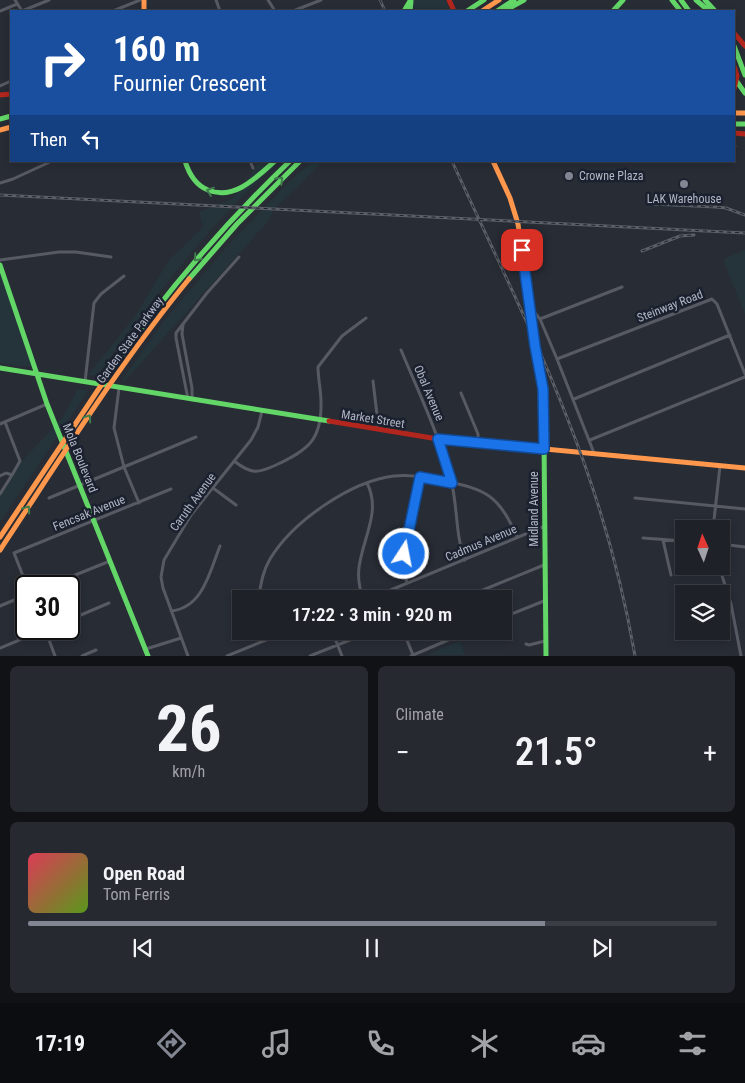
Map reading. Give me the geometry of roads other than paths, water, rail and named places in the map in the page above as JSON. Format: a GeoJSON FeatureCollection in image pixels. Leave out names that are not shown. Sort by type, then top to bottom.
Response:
{"type":"FeatureCollection","features":[{"type":"Feature","properties":{"kind":"main road"},"geometry":{"type":"LineString","coordinates":[[469,10],[484,0]]}},
{"type":"Feature","properties":{"kind":"main road"},"geometry":{"type":"LineString","coordinates":[[499,10],[514,0]]}},
{"type":"Feature","properties":{"kind":"main road"},"geometry":{"type":"LineString","coordinates":[[506,10],[524,0]]}},
{"type":"Feature","properties":{"kind":"main road"},"geometry":{"type":"LineString","coordinates":[[613,10],[623,0]]}},
{"type":"Feature","properties":{"kind":"main road"},"geometry":{"type":"LineString","coordinates":[[672,0],[679,9]]}},
{"type":"Feature","properties":{"kind":"main road"},"geometry":{"type":"LineString","coordinates":[[695,0],[704,10]]}},
{"type":"Feature","properties":{"kind":"main road"},"geometry":{"type":"LineString","coordinates":[[695,0],[708,10]]}},
{"type":"Feature","properties":{"kind":"main road"},"geometry":{"type":"LineString","coordinates":[[705,0],[714,10]]}},
{"type":"Feature","properties":{"kind":"main road"},"geometry":{"type":"LineString","coordinates":[[483,10],[496,1]]}},
{"type":"Feature","properties":{"kind":"main road"},"geometry":{"type":"LineString","coordinates":[[735,34],[745,48]]}},
{"type":"Feature","properties":{"kind":"main road"},"geometry":{"type":"LineString","coordinates":[[735,38],[745,48]]}},
{"type":"Feature","properties":{"kind":"main road"},"geometry":{"type":"LineString","coordinates":[[735,48],[745,75]]}},
{"type":"Feature","properties":{"kind":"main road"},"geometry":{"type":"LineString","coordinates":[[735,62],[745,71]]}},
{"type":"Feature","properties":{"kind":"main road"},"geometry":{"type":"LineString","coordinates":[[735,69],[737,76],[735,85]]}},
{"type":"Feature","properties":{"kind":"main road"},"geometry":{"type":"LineString","coordinates":[[735,79],[745,93]]}},
{"type":"Feature","properties":{"kind":"main road"},"geometry":{"type":"LineString","coordinates":[[735,83],[739,85]]}},
{"type":"Feature","properties":{"kind":"main road"},"geometry":{"type":"LineString","coordinates":[[185,162],[187,171],[192,179],[206,190],[223,194],[249,184],[274,162]]}},
{"type":"Feature","properties":{"kind":"main road","name":"Garden State Parkway"},"geometry":{"type":"LineString","coordinates":[[0,537],[96,392],[174,286],[254,195],[289,162]]}},
{"type":"Feature","properties":{"kind":"main road","name":"Garden State Parkway"},"geometry":{"type":"LineString","coordinates":[[0,550],[113,380],[179,290],[260,200],[299,162]]}},
{"type":"Feature","properties":{"kind":"main road","name":"Midland Avenue"},"geometry":{"type":"LineString","coordinates":[[493,162],[515,214],[543,389],[546,656]]}},
{"type":"Feature","properties":{"kind":"main road","name":"Mola Boulevard"},"geometry":{"type":"LineString","coordinates":[[0,265],[47,404],[148,656]]}},
{"type":"Feature","properties":{"kind":"main road","name":"Market Street"},"geometry":{"type":"LineString","coordinates":[[0,368],[438,439],[745,468]]}},
{"type":"Feature","properties":{"kind":"street"},"geometry":{"type":"LineString","coordinates":[[24,10],[49,0]]}},
{"type":"Feature","properties":{"kind":"street"},"geometry":{"type":"LineString","coordinates":[[115,10],[140,0]]}},
{"type":"Feature","properties":{"kind":"street"},"geometry":{"type":"LineString","coordinates":[[296,10],[321,0]]}},
{"type":"Feature","properties":{"kind":"street"},"geometry":{"type":"LineString","coordinates":[[0,11],[16,2]]}},
{"type":"Feature","properties":{"kind":"street"},"geometry":{"type":"LineString","coordinates":[[0,183],[50,162]]}},
{"type":"Feature","properties":{"kind":"street"},"geometry":{"type":"LineString","coordinates":[[250,162],[253,168]]}},
{"type":"Feature","properties":{"kind":"street"},"geometry":{"type":"LineString","coordinates":[[0,260],[59,252],[76,252],[111,257]]}},
{"type":"Feature","properties":{"kind":"street"},"geometry":{"type":"LineString","coordinates":[[190,399],[176,338],[178,328],[239,257]]}},
{"type":"Feature","properties":{"kind":"street"},"geometry":{"type":"LineString","coordinates":[[85,382],[94,303],[97,298],[124,276]]}},
{"type":"Feature","properties":{"kind":"street"},"geometry":{"type":"LineString","coordinates":[[540,319],[622,286]]}},
{"type":"Feature","properties":{"kind":"street","name":"Steinway Road"},"geometry":{"type":"LineString","coordinates":[[558,359],[709,300],[714,300],[745,375]]}},
{"type":"Feature","properties":{"kind":"street"},"geometry":{"type":"LineString","coordinates":[[530,307],[540,319],[558,359],[594,454]]}},
{"type":"Feature","properties":{"kind":"street"},"geometry":{"type":"LineString","coordinates":[[234,461],[248,470],[257,472],[266,470],[298,455],[311,443],[320,420],[321,402],[318,367],[342,336],[366,318]]}},
{"type":"Feature","properties":{"kind":"street"},"geometry":{"type":"LineString","coordinates":[[184,322],[182,334],[192,388],[190,399]]}},
{"type":"Feature","properties":{"kind":"street"},"geometry":{"type":"LineString","coordinates":[[574,399],[730,335]]}},
{"type":"Feature","properties":{"kind":"street","name":"Obal Avenue"},"geometry":{"type":"LineString","coordinates":[[402,350],[438,439],[452,483],[459,544],[465,560]]}},
{"type":"Feature","properties":{"kind":"street"},"geometry":{"type":"LineString","coordinates":[[590,440],[745,375]]}},
{"type":"Feature","properties":{"kind":"street"},"geometry":{"type":"LineString","coordinates":[[373,380],[378,423],[377,430]]}},
{"type":"Feature","properties":{"kind":"street"},"geometry":{"type":"LineString","coordinates":[[119,388],[114,428],[124,467],[139,502]]}},
{"type":"Feature","properties":{"kind":"street"},"geometry":{"type":"LineString","coordinates":[[461,393],[478,434],[478,443]]}},
{"type":"Feature","properties":{"kind":"street"},"geometry":{"type":"LineString","coordinates":[[0,424],[47,404]]}},
{"type":"Feature","properties":{"kind":"street","name":"Caruth Avenue"},"geometry":{"type":"LineString","coordinates":[[181,638],[161,582],[162,565],[191,515],[255,434],[261,420],[262,411]]}},
{"type":"Feature","properties":{"kind":"street"},"geometry":{"type":"LineString","coordinates":[[0,494],[19,464],[19,457],[5,422]]}},
{"type":"Feature","properties":{"kind":"street"},"geometry":{"type":"LineString","coordinates":[[49,498],[196,437]]}},
{"type":"Feature","properties":{"kind":"street"},"geometry":{"type":"LineString","coordinates":[[714,520],[720,465]]}},
{"type":"Feature","properties":{"kind":"street"},"geometry":{"type":"LineString","coordinates":[[0,476],[6,474],[12,476]]}},
{"type":"Feature","properties":{"kind":"street"},"geometry":{"type":"LineString","coordinates":[[261,590],[264,573],[270,559],[281,544],[311,514],[334,499],[367,483],[396,476],[420,477],[473,487],[493,499],[508,516],[517,537]]}},
{"type":"Feature","properties":{"kind":"street"},"geometry":{"type":"LineString","coordinates":[[407,583],[404,568],[404,548],[420,477]]}},
{"type":"Feature","properties":{"kind":"street"},"geometry":{"type":"LineString","coordinates":[[360,590],[357,575],[372,512],[372,495],[367,483]]}},
{"type":"Feature","properties":{"kind":"street"},"geometry":{"type":"LineString","coordinates":[[213,488],[236,505]]}},
{"type":"Feature","properties":{"kind":"street","name":"Fencsak Avenue"},"geometry":{"type":"LineString","coordinates":[[23,575],[14,554],[171,489]]}},
{"type":"Feature","properties":{"kind":"street"},"geometry":{"type":"LineString","coordinates":[[635,498],[745,509]]}},
{"type":"Feature","properties":{"kind":"street","name":"Cadmus Avenue"},"geometry":{"type":"LineString","coordinates":[[391,590],[545,526]]}},
{"type":"Feature","properties":{"kind":"street"},"geometry":{"type":"LineString","coordinates":[[643,538],[675,541]]}},
{"type":"Feature","properties":{"kind":"street"},"geometry":{"type":"LineString","coordinates":[[663,540],[671,575]]}},
{"type":"Feature","properties":{"kind":"street"},"geometry":{"type":"LineString","coordinates":[[730,545],[745,547]]}},
{"type":"Feature","properties":{"kind":"street"},"geometry":{"type":"LineString","coordinates":[[171,611],[185,608],[198,597],[220,546]]}},
{"type":"Feature","properties":{"kind":"street"},"geometry":{"type":"LineString","coordinates":[[75,575],[110,561]]}},
{"type":"Feature","properties":{"kind":"street"},"geometry":{"type":"LineString","coordinates":[[483,590],[544,565]]}},
{"type":"Feature","properties":{"kind":"street"},"geometry":{"type":"LineString","coordinates":[[721,575],[731,604],[741,656]]}},
{"type":"Feature","properties":{"kind":"street"},"geometry":{"type":"LineString","coordinates":[[0,606],[15,600]]}},
{"type":"Feature","properties":{"kind":"street"},"geometry":{"type":"LineString","coordinates":[[512,614],[544,601]]}},
{"type":"Feature","properties":{"kind":"street"},"geometry":{"type":"LineString","coordinates":[[80,616],[109,604]]}},
{"type":"Feature","properties":{"kind":"street"},"geometry":{"type":"LineString","coordinates":[[146,650],[181,638],[188,656]]}},
{"type":"Feature","properties":{"kind":"street"},"geometry":{"type":"LineString","coordinates":[[0,648],[19,640]]}},
{"type":"Feature","properties":{"kind":"street"},"geometry":{"type":"LineString","coordinates":[[49,640],[56,656]]}},
{"type":"Feature","properties":{"kind":"street"},"geometry":{"type":"LineString","coordinates":[[227,656],[266,640]]}},
{"type":"Feature","properties":{"kind":"street"},"geometry":{"type":"LineString","coordinates":[[335,640],[342,656]]}},
{"type":"Feature","properties":{"kind":"street"},"geometry":{"type":"LineString","coordinates":[[310,656],[350,640]]}},
{"type":"Feature","properties":{"kind":"street"},"geometry":{"type":"LineString","coordinates":[[407,640],[412,655],[448,640]]}},
{"type":"Feature","properties":{"kind":"street"},"geometry":{"type":"LineString","coordinates":[[526,644],[545,641]]}},
{"type":"Feature","properties":{"kind":"street"},"geometry":{"type":"LineString","coordinates":[[82,656],[96,650]]}},
{"type":"Feature","properties":{"kind":"railway"},"geometry":{"type":"LineString","coordinates":[[380,0],[385,10]]}},
{"type":"Feature","properties":{"kind":"railway"},"geometry":{"type":"LineString","coordinates":[[452,162],[541,354],[579,449],[608,536],[635,656]]}},
{"type":"Feature","properties":{"kind":"railway"},"geometry":{"type":"LineString","coordinates":[[0,195],[745,233]]}},
{"type":"Feature","properties":{"kind":"railway"},"geometry":{"type":"LineString","coordinates":[[653,204],[726,208],[745,215]]}},
{"type":"Feature","properties":{"kind":"railway"},"geometry":{"type":"LineString","coordinates":[[642,251],[680,236],[694,235]]}},
{"type":"Feature","properties":{"kind":"place","name":"Crowne Plaza"},"geometry":{"type":"Point","coordinates":[569,176]}},
{"type":"Feature","properties":{"kind":"place","name":"LAK Warehouse"},"geometry":{"type":"Point","coordinates":[684,184]}}]}
